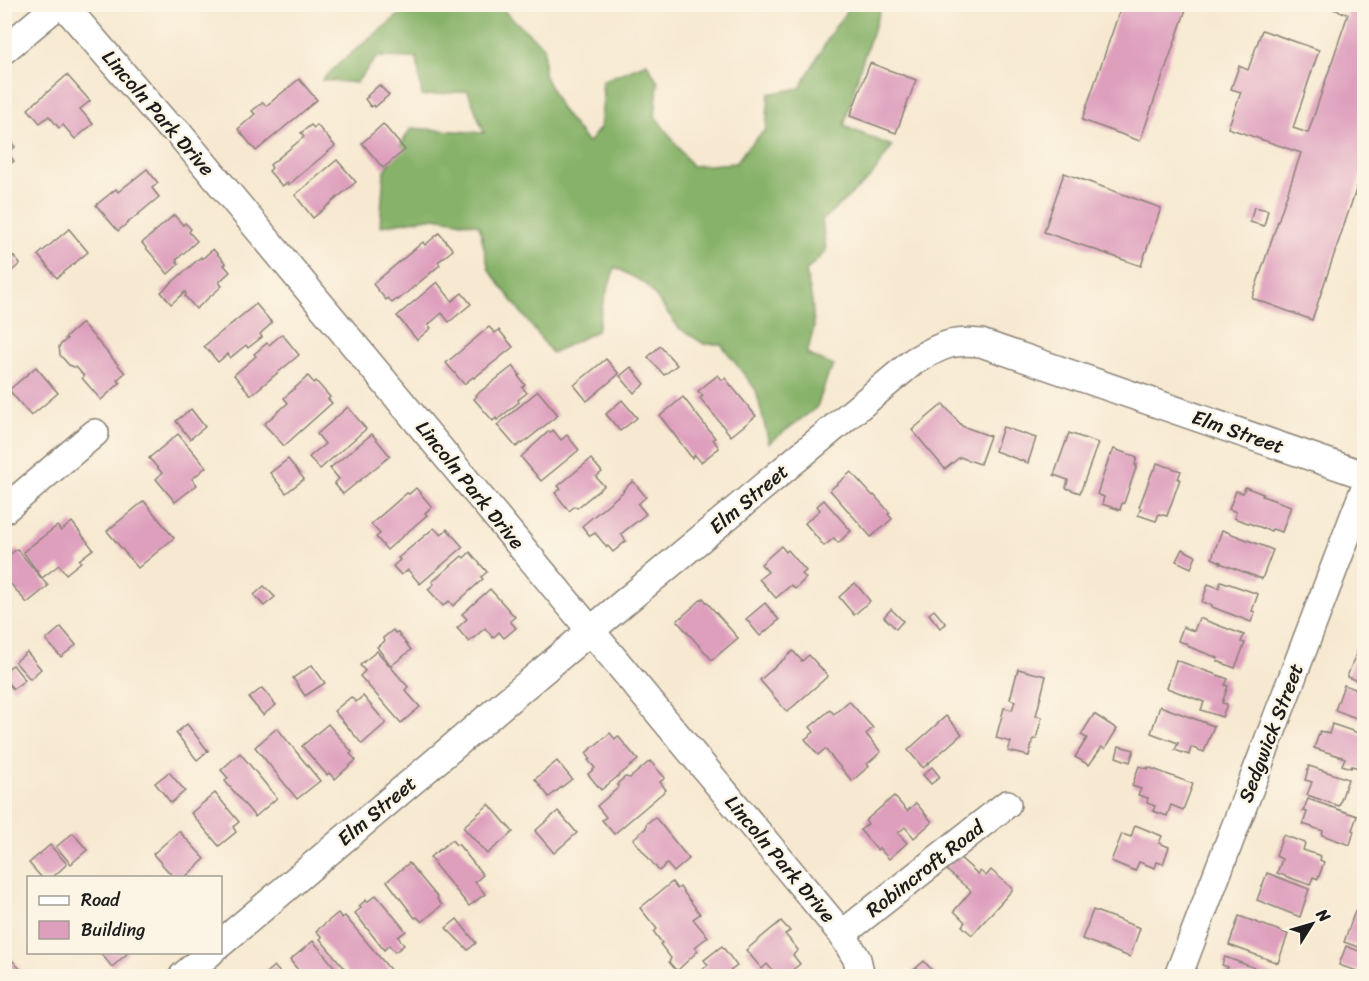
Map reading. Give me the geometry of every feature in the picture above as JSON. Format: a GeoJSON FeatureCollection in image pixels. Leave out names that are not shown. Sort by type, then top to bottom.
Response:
{"type":"FeatureCollection","features":[{"type":"Feature","properties":{"kind":"street"},"geometry":{"type":"LineString","coordinates":[[4,50],[59,4]]}},
{"type":"Feature","properties":{"kind":"street","name":"Lincoln Park Drive"},"geometry":{"type":"LineString","coordinates":[[63,4],[167,125],[176,130],[842,934],[852,971]]}},
{"type":"Feature","properties":{"kind":"street","name":"Elm Street"},"geometry":{"type":"LineString","coordinates":[[222,942],[590,631],[915,361],[941,346],[962,342],[981,343],[1365,475]]}},
{"type":"Feature","properties":{"kind":"street"},"geometry":{"type":"LineString","coordinates":[[4,510],[95,433]]}},
{"type":"Feature","properties":{"kind":"street","name":"Sedgwick Street"},"geometry":{"type":"LineString","coordinates":[[1178,976],[1365,490]]}},
{"type":"Feature","properties":{"kind":"street","name":"Robincroft Road"},"geometry":{"type":"LineString","coordinates":[[842,934],[1007,804]]}},
{"type":"Feature","properties":{"kind":"street"},"geometry":{"type":"LineString","coordinates":[[183,976],[209,954]]}},
{"type":"Feature","properties":{"kind":"green space"},"geometry":{"type":"Polygon","coordinates":[[[411,5],[500,5],[544,47],[544,74],[561,109],[588,143],[600,128],[602,81],[647,63],[658,82],[655,116],[692,166],[736,163],[766,129],[769,94],[800,88],[833,30],[851,5],[882,5],[861,65],[844,126],[892,146],[871,177],[822,220],[826,251],[806,271],[814,327],[807,354],[834,366],[828,375],[817,407],[769,443],[756,390],[721,344],[704,344],[679,328],[646,284],[615,267],[603,303],[597,331],[552,353],[489,270],[479,225],[435,217],[380,226],[384,172],[411,128],[484,133],[468,91],[422,96],[417,58],[377,57],[356,83],[322,80],[411,5]]]}},
{"type":"Feature","properties":{"kind":"building"},"geometry":{"type":"Polygon","coordinates":[[[1122,4],[1188,4],[1140,141],[1082,120],[1122,4]]]}},
{"type":"Feature","properties":{"kind":"building"},"geometry":{"type":"Polygon","coordinates":[[[1334,4],[1364,4],[1364,166],[1312,320],[1252,298],[1301,153],[1228,128],[1241,92],[1231,89],[1239,66],[1248,70],[1262,30],[1319,50],[1293,128],[1308,133],[1348,14],[1333,9],[1334,4]]]}},
{"type":"Feature","properties":{"kind":"building"},"geometry":{"type":"Polygon","coordinates":[[[870,63],[916,80],[896,133],[850,116],[870,63]]]}},
{"type":"Feature","properties":{"kind":"building"},"geometry":{"type":"Polygon","coordinates":[[[67,75],[90,101],[80,109],[93,124],[75,139],[63,125],[59,128],[49,116],[40,123],[28,109],[67,75]]]}},
{"type":"Feature","properties":{"kind":"building"},"geometry":{"type":"Polygon","coordinates":[[[299,79],[317,100],[256,151],[238,129],[255,114],[252,111],[263,102],[266,106],[299,79]]]}},
{"type":"Feature","properties":{"kind":"building"},"geometry":{"type":"Polygon","coordinates":[[[379,85],[389,95],[375,107],[374,105],[371,107],[365,99],[379,85]]]}},
{"type":"Feature","properties":{"kind":"building"},"geometry":{"type":"Polygon","coordinates":[[[383,124],[405,150],[383,168],[362,143],[383,124]]]}},
{"type":"Feature","properties":{"kind":"building"},"geometry":{"type":"Polygon","coordinates":[[[311,125],[314,128],[317,125],[335,146],[288,185],[287,183],[282,186],[269,171],[272,168],[270,165],[304,137],[301,133],[311,125]]]}},
{"type":"Feature","properties":{"kind":"building"},"geometry":{"type":"Polygon","coordinates":[[[4,134],[15,147],[8,153],[14,161],[4,169],[4,134]]]}},
{"type":"Feature","properties":{"kind":"building"},"geometry":{"type":"Polygon","coordinates":[[[337,160],[356,182],[313,218],[295,195],[337,160]]]}},
{"type":"Feature","properties":{"kind":"building"},"geometry":{"type":"Polygon","coordinates":[[[147,169],[158,183],[152,188],[159,197],[118,231],[96,205],[116,189],[118,192],[147,169]]]}},
{"type":"Feature","properties":{"kind":"building"},"geometry":{"type":"Polygon","coordinates":[[[1064,173],[1161,208],[1141,266],[1044,232],[1064,173]]]}},
{"type":"Feature","properties":{"kind":"building"},"geometry":{"type":"Polygon","coordinates":[[[1254,207],[1268,210],[1264,226],[1250,222],[1254,207]]]}},
{"type":"Feature","properties":{"kind":"building"},"geometry":{"type":"Polygon","coordinates":[[[174,215],[183,225],[185,223],[191,229],[189,232],[197,241],[176,260],[179,264],[168,274],[142,243],[174,215]]]}},
{"type":"Feature","properties":{"kind":"building"},"geometry":{"type":"Polygon","coordinates":[[[69,229],[88,252],[57,278],[38,255],[69,229]]]}},
{"type":"Feature","properties":{"kind":"building"},"geometry":{"type":"Polygon","coordinates":[[[439,233],[453,250],[438,262],[440,265],[398,300],[392,303],[388,298],[386,300],[373,284],[423,242],[425,245],[439,233]]]}},
{"type":"Feature","properties":{"kind":"building"},"geometry":{"type":"Polygon","coordinates":[[[4,245],[20,264],[4,278],[4,245]]]}},
{"type":"Feature","properties":{"kind":"building"},"geometry":{"type":"Polygon","coordinates":[[[213,249],[230,272],[219,282],[222,286],[196,309],[185,296],[185,292],[171,304],[161,292],[213,249]]]}},
{"type":"Feature","properties":{"kind":"building"},"geometry":{"type":"Polygon","coordinates":[[[437,282],[452,301],[462,293],[471,304],[449,322],[442,313],[428,325],[431,328],[417,340],[397,316],[437,282]]]}},
{"type":"Feature","properties":{"kind":"building"},"geometry":{"type":"Polygon","coordinates":[[[256,304],[272,323],[260,334],[262,337],[248,348],[246,345],[230,358],[228,354],[218,362],[204,346],[256,304]]]}},
{"type":"Feature","properties":{"kind":"building"},"geometry":{"type":"Polygon","coordinates":[[[82,323],[125,373],[117,380],[120,383],[101,400],[82,378],[84,376],[77,368],[69,365],[60,355],[59,346],[82,323]]]}},
{"type":"Feature","properties":{"kind":"building"},"geometry":{"type":"Polygon","coordinates":[[[489,327],[495,333],[499,330],[513,347],[464,384],[446,363],[489,327]]]}},
{"type":"Feature","properties":{"kind":"building"},"geometry":{"type":"Polygon","coordinates":[[[282,334],[299,355],[251,395],[234,375],[256,356],[254,354],[282,334]]]}},
{"type":"Feature","properties":{"kind":"building"},"geometry":{"type":"Polygon","coordinates":[[[660,346],[677,365],[664,375],[648,357],[660,346]]]}},
{"type":"Feature","properties":{"kind":"building"},"geometry":{"type":"Polygon","coordinates":[[[606,359],[619,374],[587,401],[574,385],[606,359]]]}},
{"type":"Feature","properties":{"kind":"building"},"geometry":{"type":"Polygon","coordinates":[[[513,366],[520,375],[518,376],[525,385],[522,387],[527,393],[518,400],[519,402],[493,421],[474,399],[513,366]]]}},
{"type":"Feature","properties":{"kind":"building"},"geometry":{"type":"Polygon","coordinates":[[[36,367],[58,393],[31,416],[9,390],[36,367]]]}},
{"type":"Feature","properties":{"kind":"building"},"geometry":{"type":"Polygon","coordinates":[[[631,367],[645,384],[634,393],[620,376],[631,367]]]}},
{"type":"Feature","properties":{"kind":"building"},"geometry":{"type":"Polygon","coordinates":[[[718,375],[722,380],[725,378],[756,416],[731,436],[700,398],[703,396],[698,391],[718,375]]]}},
{"type":"Feature","properties":{"kind":"building"},"geometry":{"type":"Polygon","coordinates":[[[308,376],[314,383],[316,381],[330,397],[328,399],[332,403],[284,446],[264,424],[288,403],[284,398],[308,376]]]}},
{"type":"Feature","properties":{"kind":"building"},"geometry":{"type":"Polygon","coordinates":[[[538,391],[558,415],[516,447],[497,425],[538,391]]]}},
{"type":"Feature","properties":{"kind":"building"},"geometry":{"type":"Polygon","coordinates":[[[683,397],[715,438],[713,439],[719,448],[701,462],[695,455],[692,458],[660,416],[683,397]]]}},
{"type":"Feature","properties":{"kind":"building"},"geometry":{"type":"Polygon","coordinates":[[[622,400],[637,418],[620,431],[606,414],[622,400]]]}},
{"type":"Feature","properties":{"kind":"building"},"geometry":{"type":"Polygon","coordinates":[[[943,404],[962,426],[990,436],[980,464],[960,457],[945,469],[912,430],[943,404]]]}},
{"type":"Feature","properties":{"kind":"building"},"geometry":{"type":"Polygon","coordinates":[[[348,407],[366,429],[320,469],[309,457],[325,444],[317,434],[348,407]]]}},
{"type":"Feature","properties":{"kind":"building"},"geometry":{"type":"Polygon","coordinates":[[[191,409],[205,427],[190,439],[176,421],[191,409]]]}},
{"type":"Feature","properties":{"kind":"building"},"geometry":{"type":"Polygon","coordinates":[[[1003,427],[1036,438],[1028,463],[995,451],[1003,427]]]}},
{"type":"Feature","properties":{"kind":"building"},"geometry":{"type":"Polygon","coordinates":[[[553,430],[561,440],[567,435],[579,450],[541,481],[521,457],[549,431],[550,433],[553,430]]]}},
{"type":"Feature","properties":{"kind":"building"},"geometry":{"type":"Polygon","coordinates":[[[1069,433],[1098,443],[1080,493],[1066,488],[1068,480],[1054,475],[1069,433]]]}},
{"type":"Feature","properties":{"kind":"building"},"geometry":{"type":"Polygon","coordinates":[[[178,434],[206,467],[192,479],[197,485],[175,502],[156,479],[162,473],[149,458],[178,434]]]}},
{"type":"Feature","properties":{"kind":"building"},"geometry":{"type":"Polygon","coordinates":[[[372,434],[390,456],[343,494],[334,483],[339,479],[330,468],[372,434]]]}},
{"type":"Feature","properties":{"kind":"building"},"geometry":{"type":"Polygon","coordinates":[[[1114,449],[1137,457],[1135,465],[1137,465],[1120,510],[1102,504],[1104,497],[1097,494],[1114,449]]]}},
{"type":"Feature","properties":{"kind":"building"},"geometry":{"type":"Polygon","coordinates":[[[288,459],[304,479],[286,493],[270,473],[288,459]]]}},
{"type":"Feature","properties":{"kind":"building"},"geometry":{"type":"Polygon","coordinates":[[[591,459],[602,472],[596,477],[604,486],[577,508],[575,506],[569,511],[555,493],[561,489],[558,486],[591,459]]]}},
{"type":"Feature","properties":{"kind":"building"},"geometry":{"type":"Polygon","coordinates":[[[1157,463],[1181,471],[1167,516],[1159,514],[1156,521],[1138,515],[1141,508],[1139,507],[1157,463]]]}},
{"type":"Feature","properties":{"kind":"building"},"geometry":{"type":"Polygon","coordinates":[[[851,472],[890,513],[888,514],[892,519],[871,537],[830,490],[851,472]]]}},
{"type":"Feature","properties":{"kind":"building"},"geometry":{"type":"Polygon","coordinates":[[[633,481],[646,497],[638,504],[646,514],[621,534],[626,541],[613,552],[595,533],[590,536],[582,526],[633,481]]]}},
{"type":"Feature","properties":{"kind":"building"},"geometry":{"type":"Polygon","coordinates":[[[1245,487],[1263,494],[1262,496],[1291,506],[1282,532],[1272,529],[1271,531],[1234,518],[1236,512],[1229,509],[1236,491],[1243,493],[1245,487]]]}},
{"type":"Feature","properties":{"kind":"building"},"geometry":{"type":"Polygon","coordinates":[[[416,488],[432,507],[425,513],[427,515],[387,550],[376,537],[380,534],[371,524],[416,488]]]}},
{"type":"Feature","properties":{"kind":"building"},"geometry":{"type":"Polygon","coordinates":[[[824,500],[851,531],[838,543],[834,538],[824,546],[805,523],[820,510],[817,506],[824,500]]]}},
{"type":"Feature","properties":{"kind":"building"},"geometry":{"type":"Polygon","coordinates":[[[144,501],[174,538],[138,568],[107,531],[144,501]]]}},
{"type":"Feature","properties":{"kind":"building"},"geometry":{"type":"Polygon","coordinates":[[[72,522],[93,549],[66,574],[59,565],[42,578],[23,552],[57,526],[61,531],[72,522]]]}},
{"type":"Feature","properties":{"kind":"building"},"geometry":{"type":"Polygon","coordinates":[[[434,528],[441,535],[447,529],[463,547],[420,584],[408,570],[401,575],[393,566],[400,560],[398,558],[434,528]]]}},
{"type":"Feature","properties":{"kind":"building"},"geometry":{"type":"Polygon","coordinates":[[[1222,530],[1273,550],[1262,579],[1212,558],[1222,530]]]}},
{"type":"Feature","properties":{"kind":"building"},"geometry":{"type":"Polygon","coordinates":[[[781,546],[786,552],[788,550],[806,571],[802,574],[806,578],[795,589],[791,585],[776,598],[759,579],[768,572],[761,564],[781,546]]]}},
{"type":"Feature","properties":{"kind":"building"},"geometry":{"type":"Polygon","coordinates":[[[17,549],[48,586],[27,603],[4,576],[4,559],[17,549]]]}},
{"type":"Feature","properties":{"kind":"building"},"geometry":{"type":"Polygon","coordinates":[[[1182,549],[1196,556],[1191,568],[1176,561],[1182,549]]]}},
{"type":"Feature","properties":{"kind":"building"},"geometry":{"type":"Polygon","coordinates":[[[470,552],[487,572],[481,577],[483,579],[453,606],[449,601],[443,606],[428,589],[434,584],[432,582],[462,556],[464,558],[470,552]]]}},
{"type":"Feature","properties":{"kind":"building"},"geometry":{"type":"Polygon","coordinates":[[[1221,581],[1258,594],[1251,622],[1202,602],[1208,584],[1219,588],[1221,581]]]}},
{"type":"Feature","properties":{"kind":"building"},"geometry":{"type":"Polygon","coordinates":[[[855,583],[870,601],[854,615],[839,597],[855,583]]]}},
{"type":"Feature","properties":{"kind":"building"},"geometry":{"type":"Polygon","coordinates":[[[264,586],[275,597],[264,606],[254,595],[264,586]]]}},
{"type":"Feature","properties":{"kind":"building"},"geometry":{"type":"Polygon","coordinates":[[[490,589],[515,617],[510,621],[516,628],[504,638],[499,632],[493,638],[485,628],[469,642],[457,628],[467,619],[462,614],[490,589]]]}},
{"type":"Feature","properties":{"kind":"building"},"geometry":{"type":"Polygon","coordinates":[[[4,597],[12,608],[4,613],[4,597]]]}},
{"type":"Feature","properties":{"kind":"building"},"geometry":{"type":"Polygon","coordinates":[[[703,598],[738,638],[712,660],[677,621],[703,598]]]}},
{"type":"Feature","properties":{"kind":"building"},"geometry":{"type":"Polygon","coordinates":[[[765,603],[779,620],[760,636],[746,619],[765,603]]]}},
{"type":"Feature","properties":{"kind":"building"},"geometry":{"type":"Polygon","coordinates":[[[891,609],[903,621],[896,629],[884,617],[891,609]]]}},
{"type":"Feature","properties":{"kind":"building"},"geometry":{"type":"Polygon","coordinates":[[[934,610],[946,624],[940,628],[929,614],[934,610]]]}},
{"type":"Feature","properties":{"kind":"building"},"geometry":{"type":"Polygon","coordinates":[[[1199,618],[1244,635],[1241,642],[1245,643],[1235,668],[1178,641],[1183,627],[1194,631],[1199,618]]]}},
{"type":"Feature","properties":{"kind":"building"},"geometry":{"type":"Polygon","coordinates":[[[61,627],[76,645],[61,657],[46,640],[61,627]]]}},
{"type":"Feature","properties":{"kind":"building"},"geometry":{"type":"Polygon","coordinates":[[[393,630],[411,650],[391,666],[377,647],[393,630]]]}},
{"type":"Feature","properties":{"kind":"building"},"geometry":{"type":"Polygon","coordinates":[[[377,651],[408,687],[405,690],[420,707],[401,723],[360,676],[365,671],[360,665],[377,651]]]}},
{"type":"Feature","properties":{"kind":"building"},"geometry":{"type":"Polygon","coordinates":[[[793,651],[802,661],[809,655],[828,676],[787,712],[760,680],[793,651]]]}},
{"type":"Feature","properties":{"kind":"building"},"geometry":{"type":"Polygon","coordinates":[[[1357,651],[1364,653],[1364,683],[1347,677],[1357,651]]]}},
{"type":"Feature","properties":{"kind":"building"},"geometry":{"type":"Polygon","coordinates":[[[27,652],[41,669],[30,679],[15,662],[27,652]]]}},
{"type":"Feature","properties":{"kind":"building"},"geometry":{"type":"Polygon","coordinates":[[[1176,660],[1228,679],[1222,703],[1227,704],[1222,717],[1201,710],[1204,702],[1167,688],[1176,660]]]}},
{"type":"Feature","properties":{"kind":"building"},"geometry":{"type":"Polygon","coordinates":[[[13,665],[25,680],[13,689],[4,678],[4,671],[13,665]]]}},
{"type":"Feature","properties":{"kind":"building"},"geometry":{"type":"Polygon","coordinates":[[[312,665],[325,683],[305,696],[293,678],[312,665]]]}},
{"type":"Feature","properties":{"kind":"building"},"geometry":{"type":"Polygon","coordinates":[[[1018,669],[1046,676],[1036,716],[1042,717],[1029,756],[1008,751],[1011,742],[996,738],[1004,708],[1012,710],[1015,701],[1010,699],[1018,669]]]}},
{"type":"Feature","properties":{"kind":"building"},"geometry":{"type":"Polygon","coordinates":[[[1344,685],[1364,692],[1364,721],[1335,710],[1344,685]]]}},
{"type":"Feature","properties":{"kind":"building"},"geometry":{"type":"Polygon","coordinates":[[[262,688],[276,705],[263,715],[249,698],[262,688]]]}},
{"type":"Feature","properties":{"kind":"building"},"geometry":{"type":"Polygon","coordinates":[[[363,696],[386,723],[362,744],[334,711],[351,697],[356,702],[363,696]]]}},
{"type":"Feature","properties":{"kind":"building"},"geometry":{"type":"Polygon","coordinates":[[[849,701],[873,728],[866,734],[881,752],[852,781],[825,749],[818,755],[805,739],[814,732],[810,727],[830,710],[834,714],[849,701]]]}},
{"type":"Feature","properties":{"kind":"building"},"geometry":{"type":"Polygon","coordinates":[[[1160,706],[1214,726],[1204,752],[1191,747],[1189,755],[1175,750],[1178,743],[1151,733],[1160,706]]]}},
{"type":"Feature","properties":{"kind":"building"},"geometry":{"type":"Polygon","coordinates":[[[1094,714],[1117,729],[1105,749],[1102,747],[1089,765],[1075,757],[1087,738],[1081,735],[1094,714]]]}},
{"type":"Feature","properties":{"kind":"building"},"geometry":{"type":"Polygon","coordinates":[[[946,716],[962,734],[923,768],[908,750],[946,716]]]}},
{"type":"Feature","properties":{"kind":"building"},"geometry":{"type":"Polygon","coordinates":[[[187,724],[208,751],[197,760],[176,733],[187,724]]]}},
{"type":"Feature","properties":{"kind":"building"},"geometry":{"type":"Polygon","coordinates":[[[328,724],[356,760],[335,779],[329,773],[327,775],[302,746],[328,724]]]}},
{"type":"Feature","properties":{"kind":"building"},"geometry":{"type":"Polygon","coordinates":[[[1332,724],[1364,735],[1364,770],[1342,765],[1345,758],[1314,748],[1320,731],[1329,734],[1332,724]]]}},
{"type":"Feature","properties":{"kind":"building"},"geometry":{"type":"Polygon","coordinates":[[[277,728],[320,781],[297,799],[255,747],[277,728]]]}},
{"type":"Feature","properties":{"kind":"building"},"geometry":{"type":"Polygon","coordinates":[[[610,733],[615,739],[618,736],[638,760],[601,790],[588,774],[595,768],[588,760],[590,759],[586,753],[610,733]]]}},
{"type":"Feature","properties":{"kind":"building"},"geometry":{"type":"Polygon","coordinates":[[[1119,746],[1134,750],[1130,762],[1116,757],[1119,746]]]}},
{"type":"Feature","properties":{"kind":"building"},"geometry":{"type":"Polygon","coordinates":[[[240,753],[277,798],[255,817],[225,781],[228,778],[221,770],[240,753]]]}},
{"type":"Feature","properties":{"kind":"building"},"geometry":{"type":"Polygon","coordinates":[[[557,761],[572,779],[549,797],[535,779],[557,761]]]}},
{"type":"Feature","properties":{"kind":"building"},"geometry":{"type":"Polygon","coordinates":[[[650,761],[665,778],[660,782],[666,790],[614,834],[602,820],[606,817],[597,806],[618,788],[618,783],[625,777],[630,778],[650,761]]]}},
{"type":"Feature","properties":{"kind":"building"},"geometry":{"type":"Polygon","coordinates":[[[1139,766],[1148,769],[1148,767],[1193,784],[1183,810],[1171,805],[1167,816],[1153,811],[1155,806],[1147,803],[1148,798],[1138,795],[1141,789],[1132,786],[1139,766]]]}},
{"type":"Feature","properties":{"kind":"building"},"geometry":{"type":"Polygon","coordinates":[[[1309,766],[1348,779],[1339,806],[1307,795],[1312,782],[1305,780],[1309,766]]]}},
{"type":"Feature","properties":{"kind":"building"},"geometry":{"type":"Polygon","coordinates":[[[932,767],[940,777],[931,784],[923,775],[932,767]]]}},
{"type":"Feature","properties":{"kind":"building"},"geometry":{"type":"Polygon","coordinates":[[[169,772],[185,791],[171,803],[155,783],[169,772]]]}},
{"type":"Feature","properties":{"kind":"building"},"geometry":{"type":"Polygon","coordinates":[[[215,793],[239,822],[233,827],[236,832],[219,846],[191,813],[215,793]]]}},
{"type":"Feature","properties":{"kind":"building"},"geometry":{"type":"Polygon","coordinates":[[[894,796],[907,811],[916,803],[932,822],[914,838],[905,827],[898,833],[907,843],[889,859],[879,848],[877,850],[860,830],[868,824],[865,821],[894,796]]]}},
{"type":"Feature","properties":{"kind":"building"},"geometry":{"type":"Polygon","coordinates":[[[1308,799],[1357,816],[1350,845],[1322,835],[1323,831],[1303,824],[1307,812],[1303,811],[1308,799]]]}},
{"type":"Feature","properties":{"kind":"building"},"geometry":{"type":"Polygon","coordinates":[[[489,804],[513,832],[487,854],[463,827],[489,804]]]}},
{"type":"Feature","properties":{"kind":"building"},"geometry":{"type":"Polygon","coordinates":[[[558,811],[577,833],[554,853],[535,831],[558,811]]]}},
{"type":"Feature","properties":{"kind":"building"},"geometry":{"type":"Polygon","coordinates":[[[655,817],[689,859],[674,872],[667,864],[659,871],[633,839],[655,817]]]}},
{"type":"Feature","properties":{"kind":"building"},"geometry":{"type":"Polygon","coordinates":[[[1135,825],[1162,836],[1159,843],[1169,847],[1163,864],[1157,862],[1155,868],[1139,862],[1135,871],[1111,861],[1122,834],[1131,837],[1135,825]]]}},
{"type":"Feature","properties":{"kind":"building"},"geometry":{"type":"Polygon","coordinates":[[[179,831],[205,859],[186,876],[172,876],[153,854],[179,831]]]}},
{"type":"Feature","properties":{"kind":"building"},"geometry":{"type":"Polygon","coordinates":[[[73,833],[87,850],[71,864],[56,847],[73,833]]]}},
{"type":"Feature","properties":{"kind":"building"},"geometry":{"type":"Polygon","coordinates":[[[1283,835],[1305,843],[1303,850],[1321,856],[1320,860],[1324,862],[1318,879],[1313,877],[1310,885],[1277,873],[1282,859],[1276,856],[1283,835]]]}},
{"type":"Feature","properties":{"kind":"building"},"geometry":{"type":"Polygon","coordinates":[[[452,840],[456,845],[458,844],[483,875],[475,882],[485,894],[469,906],[430,857],[452,840]]]}},
{"type":"Feature","properties":{"kind":"building"},"geometry":{"type":"Polygon","coordinates":[[[50,845],[67,864],[54,876],[40,876],[29,863],[50,845]]]}},
{"type":"Feature","properties":{"kind":"building"},"geometry":{"type":"Polygon","coordinates":[[[957,855],[978,874],[980,871],[986,876],[991,870],[1013,889],[972,935],[962,926],[965,922],[954,911],[971,891],[945,869],[957,855]]]}},
{"type":"Feature","properties":{"kind":"building"},"geometry":{"type":"Polygon","coordinates":[[[409,863],[442,905],[422,922],[417,917],[415,918],[387,881],[409,863]]]}},
{"type":"Feature","properties":{"kind":"building"},"geometry":{"type":"Polygon","coordinates":[[[1267,873],[1309,889],[1300,917],[1257,900],[1267,873]]]}},
{"type":"Feature","properties":{"kind":"building"},"geometry":{"type":"Polygon","coordinates":[[[672,882],[677,889],[680,887],[700,914],[693,919],[708,937],[695,947],[698,951],[678,970],[669,962],[671,958],[654,932],[657,929],[640,908],[672,882]]]}},
{"type":"Feature","properties":{"kind":"building"},"geometry":{"type":"Polygon","coordinates":[[[376,895],[406,931],[398,937],[404,945],[395,952],[389,945],[384,950],[355,913],[366,900],[367,902],[376,895]]]}},
{"type":"Feature","properties":{"kind":"building"},"geometry":{"type":"Polygon","coordinates":[[[1364,904],[1364,949],[1344,942],[1355,911],[1361,913],[1364,904]]]}},
{"type":"Feature","properties":{"kind":"building"},"geometry":{"type":"Polygon","coordinates":[[[1093,910],[1140,928],[1130,957],[1082,939],[1093,910]]]}},
{"type":"Feature","properties":{"kind":"building"},"geometry":{"type":"Polygon","coordinates":[[[338,913],[342,918],[345,916],[392,972],[388,976],[351,976],[320,939],[322,937],[316,931],[338,913]]]}},
{"type":"Feature","properties":{"kind":"building"},"geometry":{"type":"Polygon","coordinates":[[[1239,916],[1288,934],[1278,963],[1229,945],[1239,916]]]}},
{"type":"Feature","properties":{"kind":"building"},"geometry":{"type":"Polygon","coordinates":[[[457,919],[476,943],[468,950],[446,928],[457,919]]]}},
{"type":"Feature","properties":{"kind":"building"},"geometry":{"type":"Polygon","coordinates":[[[781,921],[790,931],[785,934],[798,950],[793,955],[800,964],[785,976],[777,976],[767,964],[762,969],[746,950],[781,921]]]}},
{"type":"Feature","properties":{"kind":"building"},"geometry":{"type":"Polygon","coordinates":[[[313,941],[342,976],[303,976],[290,960],[313,941]]]}},
{"type":"Feature","properties":{"kind":"building"},"geometry":{"type":"Polygon","coordinates":[[[722,946],[737,966],[723,976],[694,976],[708,965],[704,960],[722,946]]]}},
{"type":"Feature","properties":{"kind":"building"},"geometry":{"type":"Polygon","coordinates":[[[1346,946],[1364,953],[1363,973],[1339,965],[1346,946]]]}},
{"type":"Feature","properties":{"kind":"building"},"geometry":{"type":"Polygon","coordinates":[[[7,954],[26,976],[4,976],[4,956],[7,954]]]}},
{"type":"Feature","properties":{"kind":"building"},"geometry":{"type":"Polygon","coordinates":[[[102,954],[127,954],[112,967],[102,954]]]}},
{"type":"Feature","properties":{"kind":"building"},"geometry":{"type":"Polygon","coordinates":[[[1225,957],[1277,976],[1224,976],[1228,967],[1222,965],[1225,957]]]}},
{"type":"Feature","properties":{"kind":"building"},"geometry":{"type":"Polygon","coordinates":[[[924,961],[937,976],[907,976],[924,961]]]}},
{"type":"Feature","properties":{"kind":"building"},"geometry":{"type":"Polygon","coordinates":[[[274,966],[283,976],[262,976],[274,966]]]}}]}
